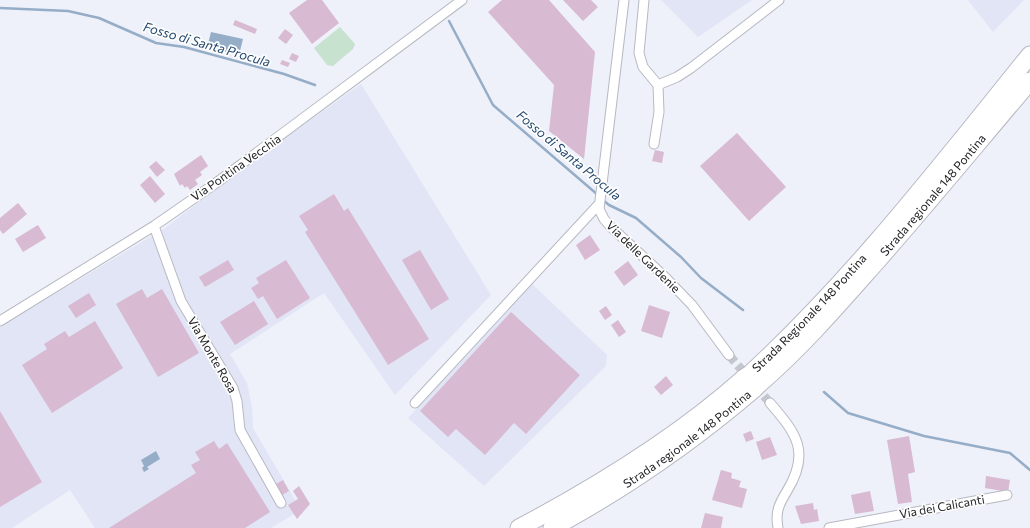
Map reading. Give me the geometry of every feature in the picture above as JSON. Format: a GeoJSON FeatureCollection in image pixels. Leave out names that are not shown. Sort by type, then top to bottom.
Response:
{"type":"FeatureCollection","features":[{"type":"Feature","properties":{"kind":"highway","name":"Strada Regionale 148 Pontina"},"geometry":{"type":"LineString","coordinates":[[519,528],[578,496],[647,452],[709,408],[752,381],[800,326],[864,257],[1030,55]]}},
{"type":"Feature","properties":{"kind":"highway","name":"Strada regionale 148 Pontina"},"geometry":{"type":"LineString","coordinates":[[552,528],[602,500],[708,426],[752,381],[794,352],[836,308],[931,199],[1030,81]]}},
{"type":"Feature","properties":{"kind":"street","name":"Via Pontina Vecchia"},"geometry":{"type":"LineString","coordinates":[[0,321],[154,226],[278,139],[462,0]]}},
{"type":"Feature","properties":{"kind":"street"},"geometry":{"type":"LineString","coordinates":[[415,403],[599,204],[624,0]]}},
{"type":"Feature","properties":{"kind":"street"},"geometry":{"type":"LineString","coordinates":[[644,0],[639,53],[643,67],[658,84],[659,112],[654,144]]}},
{"type":"Feature","properties":{"kind":"street"},"geometry":{"type":"LineString","coordinates":[[658,84],[677,77],[690,68],[779,0]]}},
{"type":"Feature","properties":{"kind":"street","name":"Via delle Gardenie"},"geometry":{"type":"LineString","coordinates":[[599,204],[601,215],[611,227],[692,305],[729,356]]}},
{"type":"Feature","properties":{"kind":"street","name":"Via Monte Rosa"},"geometry":{"type":"LineString","coordinates":[[154,226],[177,293],[233,388],[236,397],[240,430],[281,503]]}},
{"type":"Feature","properties":{"kind":"street"},"geometry":{"type":"LineString","coordinates":[[770,403],[794,433],[800,455],[793,479],[777,510],[778,528]]}},
{"type":"Feature","properties":{"kind":"street","name":"Via dei Calicanti"},"geometry":{"type":"LineString","coordinates":[[829,528],[1008,495]]}},
{"type":"Feature","properties":{"kind":"shaded area"},"geometry":{"type":"Polygon","coordinates":[[[661,0],[752,0],[698,37],[661,0]]]}},
{"type":"Feature","properties":{"kind":"shaded area"},"geometry":{"type":"Polygon","coordinates":[[[968,0],[1024,0],[993,32],[968,0]]]}},
{"type":"Feature","properties":{"kind":"shaded area"},"geometry":{"type":"Polygon","coordinates":[[[361,84],[491,295],[395,395],[324,293],[230,354],[247,383],[252,407],[253,428],[301,510],[271,528],[95,528],[70,490],[12,528],[0,528],[0,327],[165,228],[254,160],[361,84]]]}},
{"type":"Feature","properties":{"kind":"shaded area"},"geometry":{"type":"Polygon","coordinates":[[[531,283],[607,355],[606,366],[484,486],[408,418],[531,283]]]}},
{"type":"Feature","properties":{"kind":"green space"},"geometry":{"type":"Polygon","coordinates":[[[340,27],[355,44],[353,49],[333,66],[327,65],[314,48],[340,27]]]}},
{"type":"Feature","properties":{"kind":"water"},"geometry":{"type":"Polygon","coordinates":[[[211,32],[243,39],[239,55],[207,48],[211,32]]]}},
{"type":"Feature","properties":{"kind":"water"},"geometry":{"type":"Polygon","coordinates":[[[156,451],[160,459],[147,467],[149,469],[144,472],[142,468],[144,466],[141,460],[156,451]]]}},
{"type":"Feature","properties":{"kind":"building"},"geometry":{"type":"Polygon","coordinates":[[[307,0],[322,0],[339,23],[312,44],[289,13],[307,0]]]}},
{"type":"Feature","properties":{"kind":"building"},"geometry":{"type":"Polygon","coordinates":[[[502,0],[549,0],[595,52],[584,159],[549,131],[554,85],[488,12],[502,0]]]}},
{"type":"Feature","properties":{"kind":"building"},"geometry":{"type":"Polygon","coordinates":[[[563,0],[591,0],[598,7],[583,21],[563,0]]]}},
{"type":"Feature","properties":{"kind":"building"},"geometry":{"type":"Polygon","coordinates":[[[235,20],[257,29],[255,34],[233,25],[235,20]]]}},
{"type":"Feature","properties":{"kind":"building"},"geometry":{"type":"Polygon","coordinates":[[[285,29],[293,35],[286,44],[278,38],[285,29]]]}},
{"type":"Feature","properties":{"kind":"building"},"geometry":{"type":"Polygon","coordinates":[[[292,53],[299,56],[296,62],[289,59],[292,53]]]}},
{"type":"Feature","properties":{"kind":"building"},"geometry":{"type":"Polygon","coordinates":[[[282,60],[290,63],[288,67],[280,64],[282,60]]]}},
{"type":"Feature","properties":{"kind":"building"},"geometry":{"type":"Polygon","coordinates":[[[737,133],[786,187],[749,221],[700,166],[737,133]]]}},
{"type":"Feature","properties":{"kind":"building"},"geometry":{"type":"Polygon","coordinates":[[[655,150],[664,152],[662,163],[652,161],[655,150]]]}},
{"type":"Feature","properties":{"kind":"building"},"geometry":{"type":"Polygon","coordinates":[[[201,155],[208,166],[200,172],[202,175],[195,180],[198,184],[190,190],[187,186],[185,188],[182,184],[180,186],[174,174],[201,155]]]}},
{"type":"Feature","properties":{"kind":"building"},"geometry":{"type":"Polygon","coordinates":[[[156,161],[165,170],[157,177],[149,167],[156,161]]]}},
{"type":"Feature","properties":{"kind":"building"},"geometry":{"type":"Polygon","coordinates":[[[150,176],[165,194],[155,203],[140,185],[150,176]]]}},
{"type":"Feature","properties":{"kind":"building"},"geometry":{"type":"Polygon","coordinates":[[[334,194],[344,211],[348,208],[429,339],[388,365],[305,232],[308,230],[299,216],[334,194]]]}},
{"type":"Feature","properties":{"kind":"building"},"geometry":{"type":"Polygon","coordinates":[[[18,203],[27,214],[3,234],[0,230],[0,218],[18,203]]]}},
{"type":"Feature","properties":{"kind":"building"},"geometry":{"type":"Polygon","coordinates":[[[38,225],[46,238],[23,252],[15,239],[38,225]]]}},
{"type":"Feature","properties":{"kind":"building"},"geometry":{"type":"Polygon","coordinates":[[[590,235],[600,250],[585,260],[576,245],[590,235]]]}},
{"type":"Feature","properties":{"kind":"building"},"geometry":{"type":"Polygon","coordinates":[[[420,250],[449,299],[431,310],[402,260],[420,250]]]}},
{"type":"Feature","properties":{"kind":"building"},"geometry":{"type":"Polygon","coordinates":[[[228,260],[234,270],[205,287],[199,277],[228,260]]]}},
{"type":"Feature","properties":{"kind":"building"},"geometry":{"type":"Polygon","coordinates":[[[286,260],[310,298],[277,319],[263,296],[258,299],[251,288],[259,283],[256,278],[286,260]]]}},
{"type":"Feature","properties":{"kind":"building"},"geometry":{"type":"Polygon","coordinates":[[[628,261],[638,275],[624,286],[614,272],[628,261]]]}},
{"type":"Feature","properties":{"kind":"building"},"geometry":{"type":"Polygon","coordinates":[[[142,289],[147,298],[162,289],[199,353],[158,377],[116,304],[142,289]]]}},
{"type":"Feature","properties":{"kind":"building"},"geometry":{"type":"Polygon","coordinates":[[[89,293],[96,305],[76,318],[68,306],[89,293]]]}},
{"type":"Feature","properties":{"kind":"building"},"geometry":{"type":"Polygon","coordinates":[[[254,301],[268,324],[235,345],[220,322],[254,301]]]}},
{"type":"Feature","properties":{"kind":"building"},"geometry":{"type":"Polygon","coordinates":[[[649,305],[670,312],[662,338],[641,331],[649,305]]]}},
{"type":"Feature","properties":{"kind":"building"},"geometry":{"type":"Polygon","coordinates":[[[606,306],[612,315],[605,320],[599,311],[606,306]]]}},
{"type":"Feature","properties":{"kind":"building"},"geometry":{"type":"Polygon","coordinates":[[[511,312],[580,375],[526,434],[514,423],[485,455],[456,429],[448,437],[420,411],[511,312]]]}},
{"type":"Feature","properties":{"kind":"building"},"geometry":{"type":"Polygon","coordinates":[[[618,320],[626,332],[619,337],[611,325],[618,320]]]}},
{"type":"Feature","properties":{"kind":"building"},"geometry":{"type":"Polygon","coordinates":[[[95,321],[123,368],[52,413],[22,365],[47,349],[44,344],[65,331],[69,337],[95,321]]]}},
{"type":"Feature","properties":{"kind":"building"},"geometry":{"type":"Polygon","coordinates":[[[666,376],[673,385],[661,395],[654,387],[666,376]]]}},
{"type":"Feature","properties":{"kind":"building"},"geometry":{"type":"Polygon","coordinates":[[[0,411],[42,482],[0,507],[0,411]]]}},
{"type":"Feature","properties":{"kind":"building"},"geometry":{"type":"Polygon","coordinates":[[[751,431],[754,439],[746,442],[743,434],[751,431]]]}},
{"type":"Feature","properties":{"kind":"building"},"geometry":{"type":"Polygon","coordinates":[[[909,436],[915,472],[908,474],[912,502],[898,504],[887,440],[909,436]]]}},
{"type":"Feature","properties":{"kind":"building"},"geometry":{"type":"Polygon","coordinates":[[[770,437],[777,455],[762,460],[756,442],[770,437]]]}},
{"type":"Feature","properties":{"kind":"building"},"geometry":{"type":"Polygon","coordinates":[[[214,441],[219,449],[227,443],[270,512],[245,528],[109,528],[196,473],[191,465],[200,460],[195,452],[214,441]]]}},
{"type":"Feature","properties":{"kind":"building"},"geometry":{"type":"Polygon","coordinates":[[[721,470],[732,473],[731,478],[741,481],[739,487],[747,489],[742,508],[712,500],[721,470]]]}},
{"type":"Feature","properties":{"kind":"building"},"geometry":{"type":"Polygon","coordinates":[[[986,476],[1010,480],[1008,492],[985,488],[986,476]]]}},
{"type":"Feature","properties":{"kind":"building"},"geometry":{"type":"Polygon","coordinates":[[[283,480],[289,491],[282,495],[276,484],[283,480]]]}},
{"type":"Feature","properties":{"kind":"building"},"geometry":{"type":"Polygon","coordinates":[[[299,486],[310,504],[297,519],[288,505],[298,499],[293,491],[299,486]]]}},
{"type":"Feature","properties":{"kind":"building"},"geometry":{"type":"Polygon","coordinates":[[[870,491],[874,511],[855,514],[851,495],[870,491]]]}},
{"type":"Feature","properties":{"kind":"building"},"geometry":{"type":"Polygon","coordinates":[[[813,503],[814,510],[817,509],[819,521],[801,524],[795,506],[813,503]]]}},
{"type":"Feature","properties":{"kind":"building"},"geometry":{"type":"Polygon","coordinates":[[[705,513],[723,517],[721,528],[701,528],[705,513]]]}},
{"type":"Feature","properties":{"kind":"waterway","name":"Fosso di Santa Procula"},"geometry":{"type":"LineString","coordinates":[[0,8],[68,11],[99,18],[156,43],[184,47],[284,74],[315,85]]}},
{"type":"Feature","properties":{"kind":"waterway","name":"Fosso di Santa Procula"},"geometry":{"type":"LineString","coordinates":[[449,21],[493,105],[598,195]]}},
{"type":"Feature","properties":{"kind":"waterway","name":"Fosso di Santa Procula"},"geometry":{"type":"LineString","coordinates":[[603,200],[609,205],[636,218],[681,257],[701,278],[743,310]]}},
{"type":"Feature","properties":{"kind":"waterway","name":"Fosso di Santa Procula"},"geometry":{"type":"LineString","coordinates":[[824,392],[848,413],[924,436],[1010,453],[1030,470]]}},
{"type":"Feature","properties":{"kind":"tunnel"},"geometry":{"type":"LineString","coordinates":[[729,355],[770,403]]}}]}
